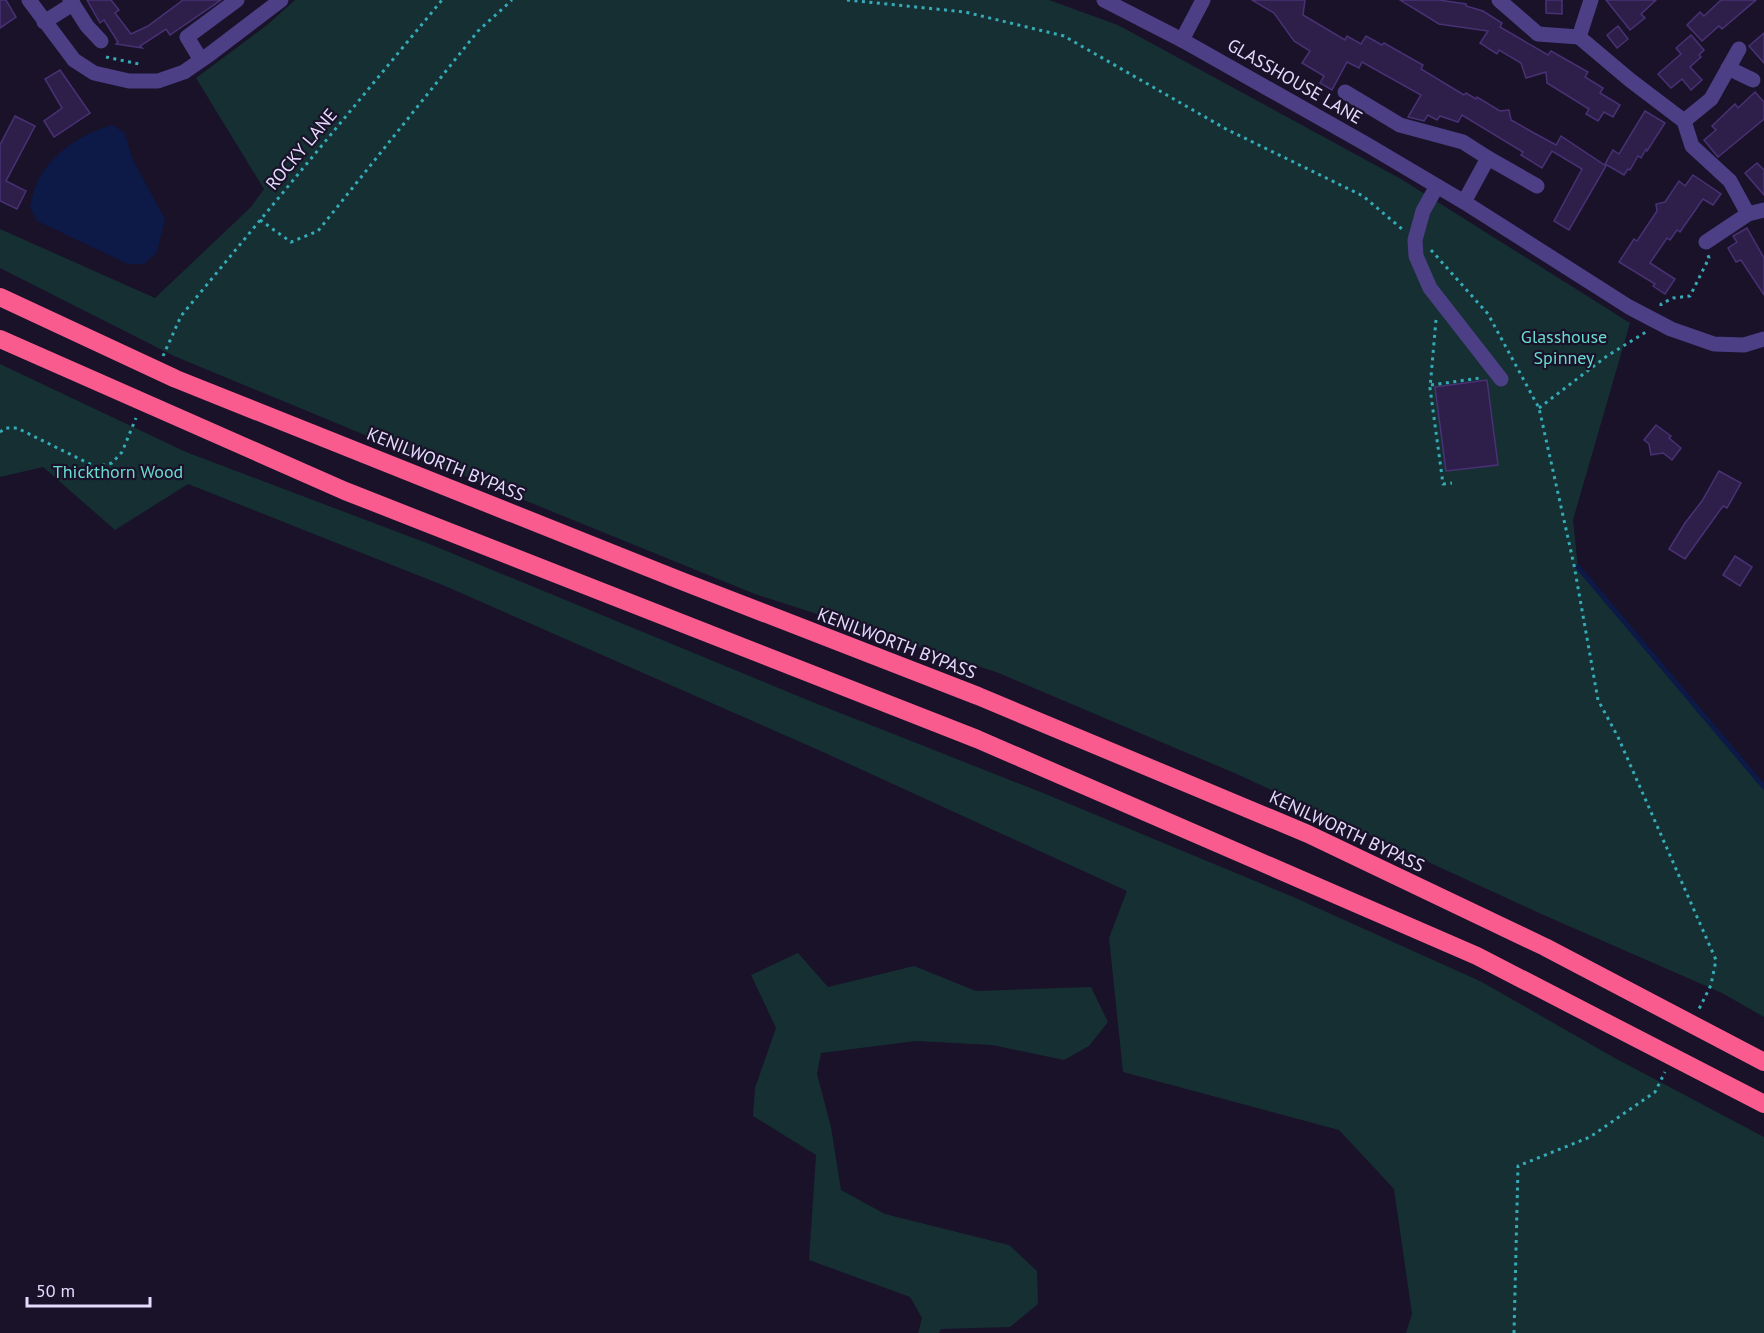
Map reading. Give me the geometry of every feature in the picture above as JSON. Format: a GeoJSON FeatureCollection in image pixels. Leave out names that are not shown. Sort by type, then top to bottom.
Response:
{"type":"FeatureCollection","features":[{"type":"Feature","properties":{"kind":"highway","name":"KENILWORTH BYPASS"},"geometry":{"type":"LineString","coordinates":[[0,297],[176,379],[679,580],[978,696],[1308,834],[1545,947],[1764,1062]]}},
{"type":"Feature","properties":{"kind":"highway"},"geometry":{"type":"LineString","coordinates":[[0,339],[345,491],[977,739],[1477,956],[1764,1104]]}},
{"type":"Feature","properties":{"kind":"street"},"geometry":{"type":"LineString","coordinates":[[29,0],[74,60],[94,73],[129,81],[158,81],[184,72],[281,0]]}},
{"type":"Feature","properties":{"kind":"street"},"geometry":{"type":"LineString","coordinates":[[201,60],[187,37],[237,0]]}},
{"type":"Feature","properties":{"kind":"street","name":"GLASSHOUSE LANE"},"geometry":{"type":"LineString","coordinates":[[1104,0],[1182,40],[1437,186],[1619,301],[1671,330],[1714,344],[1744,345],[1764,339]]}},
{"type":"Feature","properties":{"kind":"street"},"geometry":{"type":"LineString","coordinates":[[1182,40],[1203,0]]}},
{"type":"Feature","properties":{"kind":"street"},"geometry":{"type":"LineString","coordinates":[[1499,0],[1538,34],[1579,37],[1684,121],[1692,146],[1730,181],[1748,214]]}},
{"type":"Feature","properties":{"kind":"street"},"geometry":{"type":"LineString","coordinates":[[1579,37],[1591,0]]}},
{"type":"Feature","properties":{"kind":"street"},"geometry":{"type":"LineString","coordinates":[[44,22],[71,2],[87,26],[101,41]]}},
{"type":"Feature","properties":{"kind":"street"},"geometry":{"type":"LineString","coordinates":[[1684,121],[1711,99],[1738,50]]}},
{"type":"Feature","properties":{"kind":"street"},"geometry":{"type":"LineString","coordinates":[[1728,68],[1753,80]]}},
{"type":"Feature","properties":{"kind":"street","name":"GLASSHOUSE LANE"},"geometry":{"type":"LineString","coordinates":[[1345,92],[1400,125],[1463,142],[1537,186]]}},
{"type":"Feature","properties":{"kind":"street"},"geometry":{"type":"LineString","coordinates":[[1464,202],[1488,158]]}},
{"type":"Feature","properties":{"kind":"street"},"geometry":{"type":"LineString","coordinates":[[1437,186],[1423,211],[1415,240],[1416,256],[1430,288],[1499,377]]}},
{"type":"Feature","properties":{"kind":"street"},"geometry":{"type":"LineString","coordinates":[[1706,242],[1748,214],[1764,210]]}},
{"type":"Feature","properties":{"kind":"path","name":"ROCKY LANE"},"geometry":{"type":"LineString","coordinates":[[160,364],[181,316],[442,0]]}},
{"type":"Feature","properties":{"kind":"path"},"geometry":{"type":"LineString","coordinates":[[260,220],[291,242],[318,231],[478,31],[512,0]]}},
{"type":"Feature","properties":{"kind":"path"},"geometry":{"type":"LineString","coordinates":[[847,0],[965,12],[1064,36],[1226,129],[1363,196],[1415,240],[1431,250],[1488,314],[1539,408],[1574,565],[1598,700],[1618,737],[1716,960],[1711,985]]}},
{"type":"Feature","properties":{"kind":"path"},"geometry":{"type":"LineString","coordinates":[[1539,408],[1607,356],[1660,323],[1661,304],[1673,298],[1690,296],[1709,258],[1706,242]]}},
{"type":"Feature","properties":{"kind":"path"},"geometry":{"type":"LineString","coordinates":[[1438,297],[1430,388],[1443,484],[1452,483]]}},
{"type":"Feature","properties":{"kind":"path"},"geometry":{"type":"LineString","coordinates":[[1431,386],[1499,377]]}},
{"type":"Feature","properties":{"kind":"path"},"geometry":{"type":"LineString","coordinates":[[0,432],[6,428],[18,428],[96,467],[112,463],[122,452]]}},
{"type":"Feature","properties":{"kind":"path"},"geometry":{"type":"LineString","coordinates":[[1514,1333],[1518,1166],[1590,1137],[1655,1092]]}},
{"type":"Feature","properties":{"kind":"green space","name":"Glasshouse Spinney"},"geometry":{"type":"Polygon","coordinates":[[[295,0],[1049,0],[1118,25],[1401,179],[1630,323],[1573,520],[1578,567],[1764,787],[1764,1017],[1722,993],[1539,913],[1239,775],[996,672],[755,594],[418,457],[174,356],[0,268],[0,229],[155,298],[251,207],[264,189],[196,78],[267,25],[295,0]]]}},
{"type":"Feature","properties":{"kind":"green space","name":"Thickthorn Wood"},"geometry":{"type":"Polygon","coordinates":[[[0,364],[186,452],[432,545],[815,703],[1048,795],[1291,896],[1482,982],[1613,1057],[1764,1137],[1764,1333],[1406,1333],[1412,1314],[1394,1189],[1339,1130],[1123,1072],[1109,938],[1127,891],[823,752],[445,586],[188,484],[115,530],[43,467],[0,477],[0,364]]]}},
{"type":"Feature","properties":{"kind":"green space"},"geometry":{"type":"Polygon","coordinates":[[[798,953],[828,987],[914,966],[976,991],[1091,987],[1108,1022],[1089,1046],[1064,1060],[992,1045],[916,1041],[821,1053],[817,1074],[831,1127],[841,1190],[885,1214],[1009,1245],[1037,1271],[1038,1304],[1010,1327],[941,1329],[939,1333],[918,1333],[922,1318],[910,1297],[809,1260],[816,1155],[753,1116],[755,1088],[776,1028],[751,975],[798,953]]]}},
{"type":"Feature","properties":{"kind":"water"},"geometry":{"type":"Polygon","coordinates":[[[112,125],[124,132],[133,160],[165,219],[157,252],[144,264],[128,264],[37,221],[30,207],[38,180],[60,152],[90,133],[112,125]]]}},
{"type":"Feature","properties":{"kind":"building"},"geometry":{"type":"Polygon","coordinates":[[[0,0],[6,0],[16,17],[0,28],[0,0]]]}},
{"type":"Feature","properties":{"kind":"building"},"geometry":{"type":"Polygon","coordinates":[[[87,0],[111,0],[119,10],[115,13],[131,34],[148,26],[183,0],[221,0],[170,35],[166,29],[140,46],[142,48],[116,44],[118,42],[104,20],[100,23],[87,0]]]}},
{"type":"Feature","properties":{"kind":"building"},"geometry":{"type":"Polygon","coordinates":[[[1252,0],[1305,0],[1303,15],[1345,40],[1347,36],[1361,44],[1366,36],[1382,45],[1384,43],[1423,65],[1421,69],[1464,95],[1466,93],[1476,99],[1477,97],[1500,111],[1509,110],[1511,120],[1556,145],[1561,136],[1606,166],[1569,230],[1554,221],[1582,169],[1552,151],[1542,168],[1521,155],[1523,152],[1462,115],[1458,122],[1440,116],[1437,120],[1428,115],[1424,121],[1408,117],[1421,95],[1362,62],[1359,68],[1347,62],[1332,90],[1320,83],[1324,76],[1302,63],[1310,51],[1294,41],[1274,13],[1252,0]]]}},
{"type":"Feature","properties":{"kind":"building"},"geometry":{"type":"Polygon","coordinates":[[[1400,0],[1439,0],[1466,4],[1466,6],[1483,11],[1502,23],[1500,27],[1548,55],[1551,51],[1588,72],[1585,77],[1603,88],[1600,93],[1620,105],[1613,117],[1604,112],[1598,121],[1586,114],[1589,109],[1547,83],[1546,72],[1526,78],[1521,63],[1499,50],[1497,54],[1480,43],[1488,31],[1439,24],[1400,0]]]}},
{"type":"Feature","properties":{"kind":"building"},"geometry":{"type":"Polygon","coordinates":[[[1546,0],[1562,0],[1562,14],[1546,13],[1546,0]]]}},
{"type":"Feature","properties":{"kind":"building"},"geometry":{"type":"Polygon","coordinates":[[[1606,0],[1656,0],[1641,14],[1645,18],[1630,30],[1606,0]]]}},
{"type":"Feature","properties":{"kind":"building"},"geometry":{"type":"Polygon","coordinates":[[[1721,0],[1756,0],[1722,29],[1719,26],[1702,41],[1687,25],[1700,12],[1704,16],[1721,0]]]}},
{"type":"Feature","properties":{"kind":"building"},"geometry":{"type":"Polygon","coordinates":[[[1618,26],[1628,39],[1617,48],[1607,35],[1618,26]]]}},
{"type":"Feature","properties":{"kind":"building"},"geometry":{"type":"Polygon","coordinates":[[[1764,33],[1764,63],[1749,46],[1764,33]]]}},
{"type":"Feature","properties":{"kind":"building"},"geometry":{"type":"Polygon","coordinates":[[[1691,35],[1704,50],[1699,55],[1701,57],[1690,67],[1702,80],[1691,90],[1682,79],[1671,88],[1658,74],[1681,54],[1676,48],[1691,35]]]}},
{"type":"Feature","properties":{"kind":"building"},"geometry":{"type":"Polygon","coordinates":[[[60,70],[90,113],[54,137],[44,121],[62,108],[45,79],[60,70]]]}},
{"type":"Feature","properties":{"kind":"building"},"geometry":{"type":"Polygon","coordinates":[[[1755,92],[1764,102],[1764,119],[1718,157],[1704,140],[1716,130],[1712,126],[1735,104],[1738,108],[1755,92]]]}},
{"type":"Feature","properties":{"kind":"building"},"geometry":{"type":"Polygon","coordinates":[[[1645,111],[1665,123],[1647,151],[1646,149],[1641,158],[1638,156],[1630,170],[1628,169],[1624,175],[1605,164],[1613,150],[1619,154],[1645,111]]]}},
{"type":"Feature","properties":{"kind":"building"},"geometry":{"type":"Polygon","coordinates":[[[15,116],[35,126],[6,181],[26,191],[17,209],[0,201],[0,145],[15,116]]]}},
{"type":"Feature","properties":{"kind":"building"},"geometry":{"type":"Polygon","coordinates":[[[1757,163],[1764,170],[1764,195],[1745,173],[1757,163]]]}},
{"type":"Feature","properties":{"kind":"building"},"geometry":{"type":"Polygon","coordinates":[[[1693,175],[1721,194],[1713,205],[1703,199],[1680,232],[1677,230],[1670,240],[1667,238],[1650,263],[1675,279],[1665,294],[1653,286],[1655,284],[1619,262],[1634,239],[1637,241],[1657,211],[1656,204],[1665,202],[1679,181],[1685,186],[1693,175]]]}},
{"type":"Feature","properties":{"kind":"building"},"geometry":{"type":"Polygon","coordinates":[[[1747,228],[1764,258],[1764,295],[1741,260],[1736,262],[1728,248],[1737,242],[1733,236],[1747,228]]]}},
{"type":"Feature","properties":{"kind":"building"},"geometry":{"type":"Polygon","coordinates":[[[1487,380],[1498,465],[1446,471],[1435,387],[1487,380]]]}},
{"type":"Feature","properties":{"kind":"building"},"geometry":{"type":"Polygon","coordinates":[[[1656,425],[1671,436],[1669,438],[1681,448],[1672,460],[1663,453],[1651,455],[1649,444],[1644,440],[1656,425]]]}},
{"type":"Feature","properties":{"kind":"building"},"geometry":{"type":"Polygon","coordinates":[[[1719,471],[1741,483],[1727,508],[1723,506],[1685,559],[1669,549],[1702,501],[1719,471]]]}},
{"type":"Feature","properties":{"kind":"building"},"geometry":{"type":"Polygon","coordinates":[[[1735,556],[1752,567],[1740,586],[1723,575],[1735,556]]]}},
{"type":"Feature","properties":{"kind":"waterway"},"geometry":{"type":"LineString","coordinates":[[1578,567],[1764,787]]}}]}
